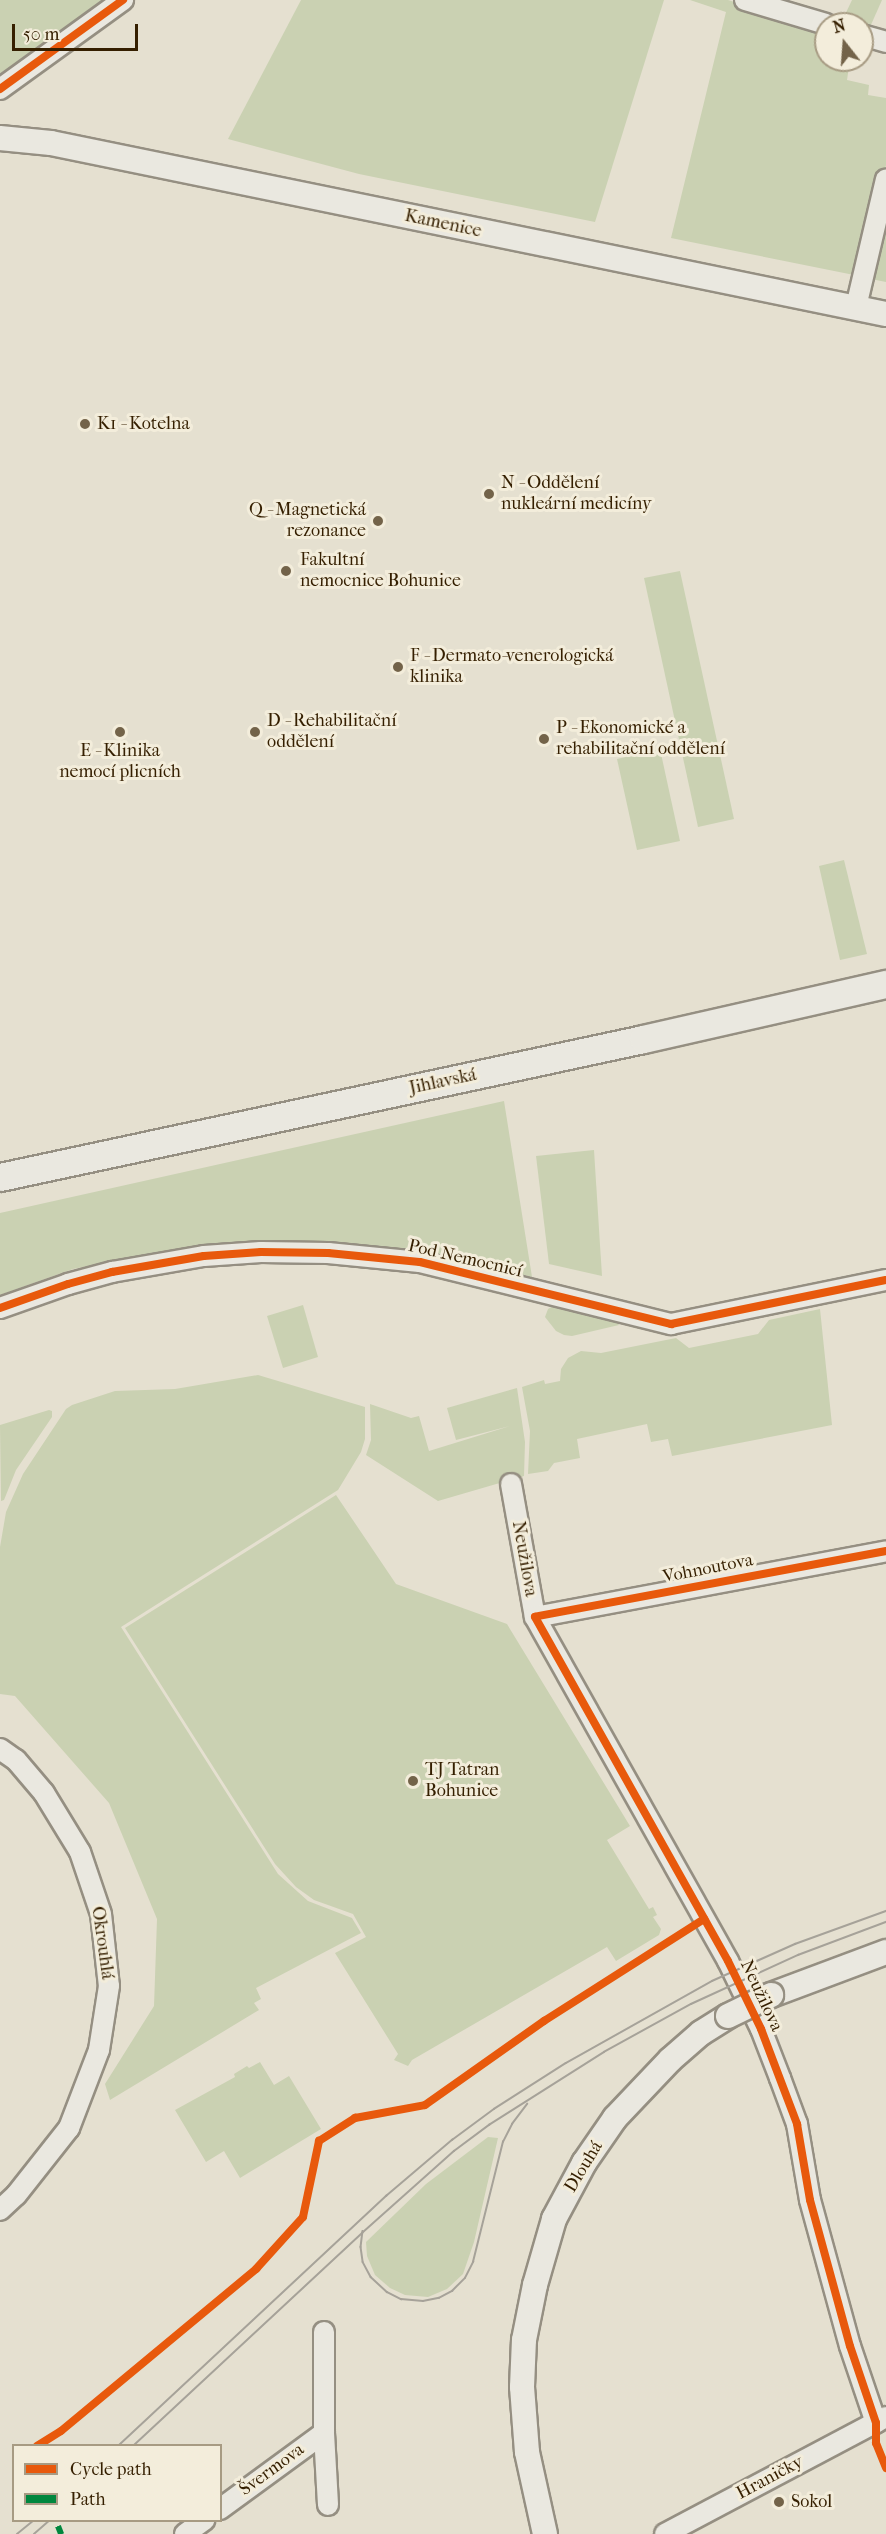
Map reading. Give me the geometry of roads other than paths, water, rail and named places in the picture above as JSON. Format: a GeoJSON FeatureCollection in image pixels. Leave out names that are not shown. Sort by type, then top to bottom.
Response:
{"type":"FeatureCollection","features":[{"type":"Feature","properties":{"kind":"main road","name":"Jihlavská"},"geometry":{"type":"LineString","coordinates":[[0,1177],[620,1044],[886,984]]}},
{"type":"Feature","properties":{"kind":"street"},"geometry":{"type":"LineString","coordinates":[[0,89],[123,0]]}},
{"type":"Feature","properties":{"kind":"street"},"geometry":{"type":"LineString","coordinates":[[745,0],[814,20]]}},
{"type":"Feature","properties":{"kind":"street","name":"Kamenice"},"geometry":{"type":"LineString","coordinates":[[0,138],[51,143],[886,314]]}},
{"type":"Feature","properties":{"kind":"street"},"geometry":{"type":"LineString","coordinates":[[856,308],[886,179]]}},
{"type":"Feature","properties":{"kind":"street","name":"Pod Nemocnicí"},"geometry":{"type":"LineString","coordinates":[[0,1308],[68,1284],[112,1272],[204,1256],[261,1252],[327,1252],[420,1262],[671,1324],[886,1280]]}},
{"type":"Feature","properties":{"kind":"street","name":"Neužilova"},"geometry":{"type":"LineString","coordinates":[[511,1484],[535,1617],[728,1961],[761,2029],[796,2124],[810,2200],[850,2346],[881,2420]]}},
{"type":"Feature","properties":{"kind":"street","name":"Vohnoutova"},"geometry":{"type":"LineString","coordinates":[[535,1617],[886,1551]]}},
{"type":"Feature","properties":{"kind":"street","name":"Okrouhlá"},"geometry":{"type":"LineString","coordinates":[[0,1749],[16,1760],[44,1793],[80,1852],[101,1914],[109,1986],[99,2050],[69,2128],[16,2195],[0,2210]]}},
{"type":"Feature","properties":{"kind":"street","name":"Dlouhá"},"geometry":{"type":"LineString","coordinates":[[545,2534],[527,2452],[522,2387],[524,2340],[535,2285],[554,2219],[584,2163],[615,2118],[670,2060],[702,2033],[728,2016],[771,1995],[886,1952]]}},
{"type":"Feature","properties":{"kind":"street","name":"Švermova"},"geometry":{"type":"LineString","coordinates":[[324,2332],[324,2433],[328,2505]]}},
{"type":"Feature","properties":{"kind":"street","name":"Hraničky"},"geometry":{"type":"LineString","coordinates":[[664,2534],[881,2420]]}},
{"type":"Feature","properties":{"kind":"street","name":"Švermova"},"geometry":{"type":"LineString","coordinates":[[222,2508],[324,2433]]}},
{"type":"Feature","properties":{"kind":"street"},"geometry":{"type":"LineString","coordinates":[[185,2534],[201,2522]]}},
{"type":"Feature","properties":{"kind":"tram line"},"geometry":{"type":"LineString","coordinates":[[120,2444],[386,2196],[452,2140],[494,2109],[566,2063],[712,1981],[795,1944],[886,1911]]}},
{"type":"Feature","properties":{"kind":"tram line"},"geometry":{"type":"LineString","coordinates":[[135,2444],[362,2233],[454,2151],[489,2125],[604,2052],[691,2004],[798,1955],[886,1922]]}},
{"type":"Feature","properties":{"kind":"tram line"},"geometry":{"type":"LineString","coordinates":[[363,2231],[361,2247],[363,2262],[371,2277],[387,2292],[401,2299],[423,2301],[439,2298],[452,2291],[465,2278],[473,2262],[503,2142],[512,2124],[527,2104]]}},
{"type":"Feature","properties":{"kind":"tram line"},"geometry":{"type":"LineString","coordinates":[[17,2534],[32,2522]]}},
{"type":"Feature","properties":{"kind":"tram line"},"geometry":{"type":"LineString","coordinates":[[34,2534],[48,2522]]}},
{"type":"Feature","properties":{"kind":"place","name":"K1 - Kotelna"},"geometry":{"type":"Point","coordinates":[85,424]}},
{"type":"Feature","properties":{"kind":"place","name":"N - Oddělení nukleární medicíny"},"geometry":{"type":"Point","coordinates":[489,494]}},
{"type":"Feature","properties":{"kind":"place","name":"Q - Magnetická rezonance"},"geometry":{"type":"Point","coordinates":[378,521]}},
{"type":"Feature","properties":{"kind":"place","name":"Fakultní nemocnice Bohunice"},"geometry":{"type":"Point","coordinates":[286,571]}},
{"type":"Feature","properties":{"kind":"place","name":"F - Dermato-venerologická klinika"},"geometry":{"type":"Point","coordinates":[398,667]}},
{"type":"Feature","properties":{"kind":"place","name":"E - Klinika nemocí plicních"},"geometry":{"type":"Point","coordinates":[120,732]}},
{"type":"Feature","properties":{"kind":"place","name":"D - Rehabilitační oddělení"},"geometry":{"type":"Point","coordinates":[255,732]}},
{"type":"Feature","properties":{"kind":"place","name":"P - Ekonomické a rehabilitační oddělení"},"geometry":{"type":"Point","coordinates":[544,739]}},
{"type":"Feature","properties":{"kind":"place","name":"TJ Tatran Bohunice"},"geometry":{"type":"Point","coordinates":[413,1781]}},
{"type":"Feature","properties":{"kind":"place","name":"Sokol"},"geometry":{"type":"Point","coordinates":[779,2502]}}]}
